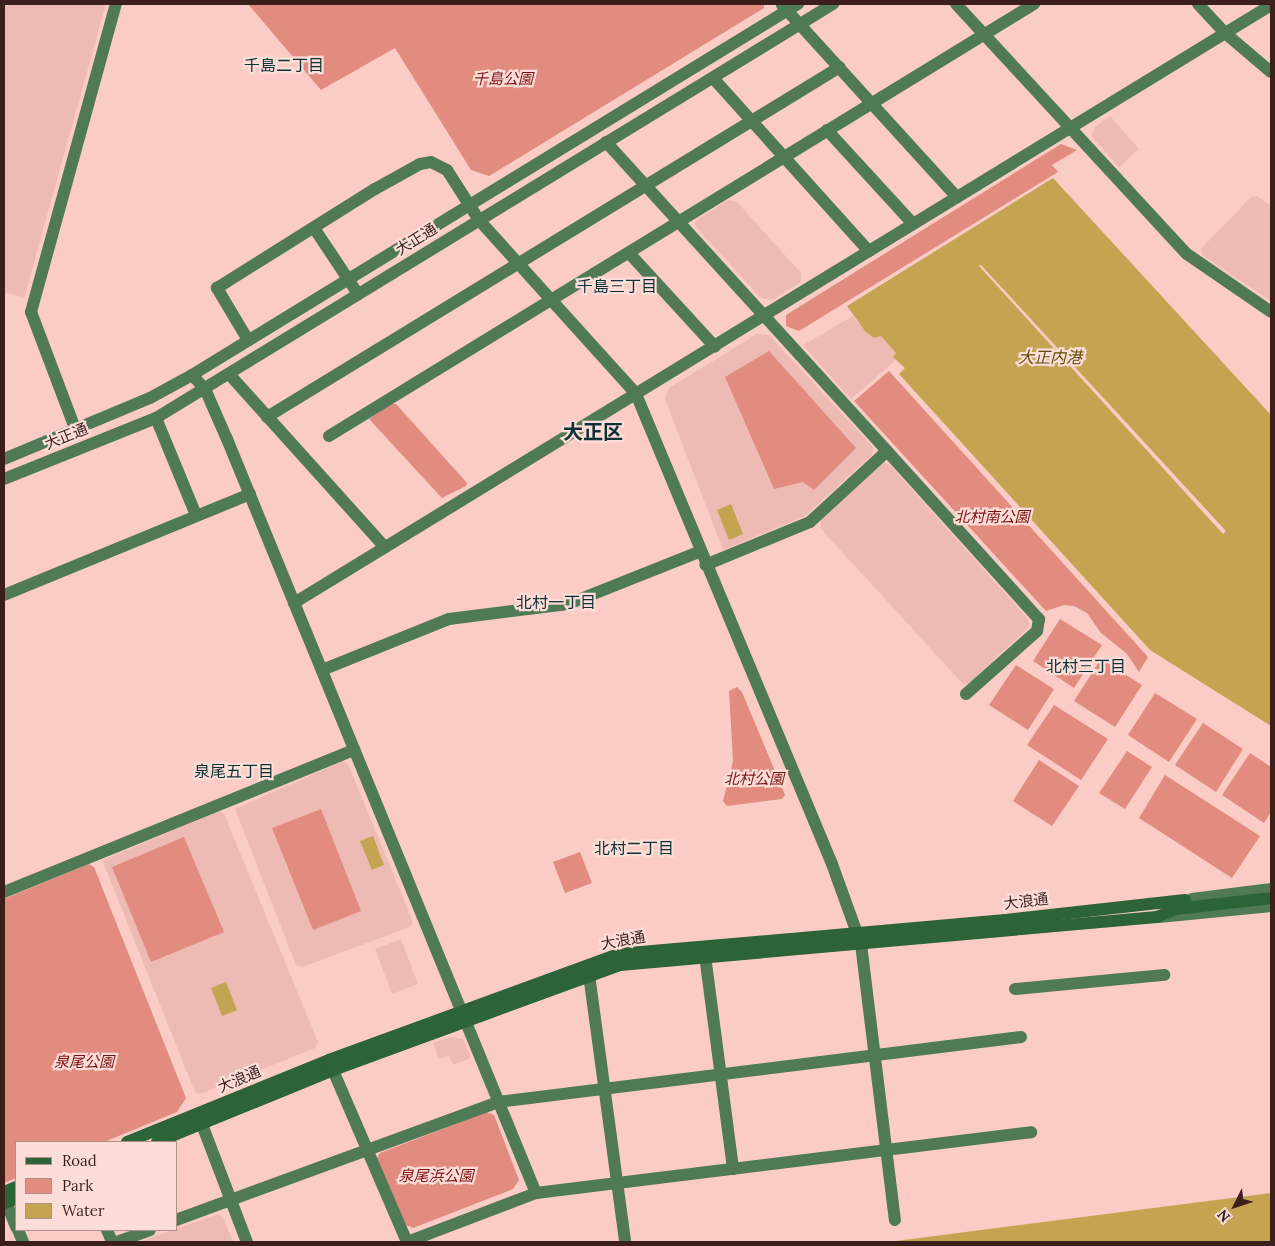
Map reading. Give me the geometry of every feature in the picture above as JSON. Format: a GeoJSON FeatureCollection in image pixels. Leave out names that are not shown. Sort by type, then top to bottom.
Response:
{"type":"FeatureCollection","features":[{"type":"Feature","properties":{"kind":"main road","name":"大浪通"},"geometry":{"type":"LineString","coordinates":[[858,938],[1155,904],[1192,898]]}},
{"type":"Feature","properties":{"kind":"main road"},"geometry":{"type":"LineString","coordinates":[[1192,898],[1214,903]]}},
{"type":"Feature","properties":{"kind":"main road","name":"大浪通"},"geometry":{"type":"LineString","coordinates":[[130,1141],[199,1119],[331,1065],[589,969],[705,952],[858,938],[1157,917],[1174,909],[1237,900],[1271,898]]}},
{"type":"Feature","properties":{"kind":"main road","name":"大浪通"},"geometry":{"type":"LineString","coordinates":[[159,1141],[199,1119]]}},
{"type":"Feature","properties":{"kind":"main road"},"geometry":{"type":"LineString","coordinates":[[7,1199],[15,1188]]}},
{"type":"Feature","properties":{"kind":"street"},"geometry":{"type":"LineString","coordinates":[[76,431],[31,312],[116,4]]}},
{"type":"Feature","properties":{"kind":"street","name":"大正通"},"geometry":{"type":"LineString","coordinates":[[4,479],[156,418],[833,4]]}},
{"type":"Feature","properties":{"kind":"street"},"geometry":{"type":"LineString","coordinates":[[956,4],[1187,254],[1271,312]]}},
{"type":"Feature","properties":{"kind":"street"},"geometry":{"type":"LineString","coordinates":[[328,436],[551,302],[1034,4]]}},
{"type":"Feature","properties":{"kind":"street"},"geometry":{"type":"LineString","coordinates":[[1198,4],[1225,33],[1271,72]]}},
{"type":"Feature","properties":{"kind":"street"},"geometry":{"type":"LineString","coordinates":[[294,603],[1271,5]]}},
{"type":"Feature","properties":{"kind":"street"},"geometry":{"type":"LineString","coordinates":[[789,6],[800,24],[957,197]]}},
{"type":"Feature","properties":{"kind":"street","name":"大正通"},"geometry":{"type":"LineString","coordinates":[[4,459],[76,431],[150,398],[192,374],[789,6]]}},
{"type":"Feature","properties":{"kind":"street"},"geometry":{"type":"LineString","coordinates":[[267,417],[840,67]]}},
{"type":"Feature","properties":{"kind":"street"},"geometry":{"type":"LineString","coordinates":[[713,78],[869,251]]}},
{"type":"Feature","properties":{"kind":"street"},"geometry":{"type":"LineString","coordinates":[[827,130],[913,224]]}},
{"type":"Feature","properties":{"kind":"street"},"geometry":{"type":"LineString","coordinates":[[606,142],[1039,619],[1037,630],[966,694]]}},
{"type":"Feature","properties":{"kind":"street"},"geometry":{"type":"LineString","coordinates":[[248,340],[216,288],[425,163],[437,164],[447,170],[479,220],[636,394],[699,552],[832,864],[858,938],[895,1220]]}},
{"type":"Feature","properties":{"kind":"street"},"geometry":{"type":"LineString","coordinates":[[314,228],[358,294]]}},
{"type":"Feature","properties":{"kind":"street"},"geometry":{"type":"LineString","coordinates":[[629,253],[714,347]]}},
{"type":"Feature","properties":{"kind":"street"},"geometry":{"type":"LineString","coordinates":[[192,374],[205,388],[250,494],[462,1017],[536,1193]]}},
{"type":"Feature","properties":{"kind":"street"},"geometry":{"type":"LineString","coordinates":[[229,374],[386,547]]}},
{"type":"Feature","properties":{"kind":"street"},"geometry":{"type":"LineString","coordinates":[[156,418],[196,516]]}},
{"type":"Feature","properties":{"kind":"street"},"geometry":{"type":"LineString","coordinates":[[705,565],[810,522],[887,451]]}},
{"type":"Feature","properties":{"kind":"street"},"geometry":{"type":"LineString","coordinates":[[4,595],[250,494]]}},
{"type":"Feature","properties":{"kind":"street"},"geometry":{"type":"LineString","coordinates":[[322,670],[449,619],[568,604],[699,552]]}},
{"type":"Feature","properties":{"kind":"street"},"geometry":{"type":"LineString","coordinates":[[4,892],[354,750]]}},
{"type":"Feature","properties":{"kind":"street"},"geometry":{"type":"LineString","coordinates":[[1192,898],[1271,889]]}},
{"type":"Feature","properties":{"kind":"street"},"geometry":{"type":"LineString","coordinates":[[1157,917],[1271,906]]}},
{"type":"Feature","properties":{"kind":"street"},"geometry":{"type":"LineString","coordinates":[[705,952],[733,1168]]}},
{"type":"Feature","properties":{"kind":"street"},"geometry":{"type":"LineString","coordinates":[[589,969],[625,1242]]}},
{"type":"Feature","properties":{"kind":"street"},"geometry":{"type":"LineString","coordinates":[[1015,988],[1164,975]]}},
{"type":"Feature","properties":{"kind":"street"},"geometry":{"type":"LineString","coordinates":[[178,1219],[498,1102],[1021,1038]]}},
{"type":"Feature","properties":{"kind":"street"},"geometry":{"type":"LineString","coordinates":[[331,1065],[407,1242],[536,1193],[1031,1132]]}},
{"type":"Feature","properties":{"kind":"street"},"geometry":{"type":"LineString","coordinates":[[199,1119],[248,1242]]}},
{"type":"Feature","properties":{"kind":"street"},"geometry":{"type":"LineString","coordinates":[[7,1199],[15,1222]]}},
{"type":"Feature","properties":{"kind":"street"},"geometry":{"type":"LineString","coordinates":[[117,1242],[147,1231]]}},
{"type":"Feature","properties":{"kind":"shaded area"},"geometry":{"type":"Polygon","coordinates":[[[4,4],[106,4],[24,298],[4,292],[4,4]]]}},
{"type":"Feature","properties":{"kind":"shaded area"},"geometry":{"type":"Polygon","coordinates":[[[1110,116],[1139,149],[1119,167],[1092,137],[1094,128],[1110,116]]]}},
{"type":"Feature","properties":{"kind":"shaded area"},"geometry":{"type":"Polygon","coordinates":[[[1257,196],[1271,206],[1271,301],[1202,255],[1201,249],[1251,197],[1257,196]]]}},
{"type":"Feature","properties":{"kind":"shaded area"},"geometry":{"type":"Polygon","coordinates":[[[728,200],[736,201],[801,273],[801,282],[772,300],[761,298],[696,227],[695,221],[728,200]]]}},
{"type":"Feature","properties":{"kind":"shaded area"},"geometry":{"type":"Polygon","coordinates":[[[853,316],[865,331],[881,336],[896,353],[893,357],[896,360],[851,399],[803,345],[853,316]]]}},
{"type":"Feature","properties":{"kind":"shaded area"},"geometry":{"type":"Polygon","coordinates":[[[757,334],[769,335],[873,447],[872,455],[805,516],[723,550],[665,399],[669,388],[757,334]]]}},
{"type":"Feature","properties":{"kind":"shaded area"},"geometry":{"type":"Polygon","coordinates":[[[882,462],[889,464],[1029,620],[1029,627],[969,683],[963,684],[821,529],[821,517],[882,462]]]}},
{"type":"Feature","properties":{"kind":"shaded area"},"geometry":{"type":"Polygon","coordinates":[[[343,761],[348,764],[413,922],[410,927],[302,967],[296,965],[235,809],[343,761]]]}},
{"type":"Feature","properties":{"kind":"shaded area"},"geometry":{"type":"Polygon","coordinates":[[[220,811],[224,814],[318,1042],[315,1048],[200,1094],[195,1092],[103,862],[105,859],[220,811]]]}},
{"type":"Feature","properties":{"kind":"shaded area"},"geometry":{"type":"Polygon","coordinates":[[[401,939],[418,984],[392,994],[375,949],[401,939]]]}},
{"type":"Feature","properties":{"kind":"shaded area"},"geometry":{"type":"Polygon","coordinates":[[[452,1037],[463,1039],[471,1058],[453,1065],[449,1056],[439,1059],[433,1043],[452,1037]]]}},
{"type":"Feature","properties":{"kind":"shaded area"},"geometry":{"type":"Polygon","coordinates":[[[218,1214],[223,1217],[233,1242],[139,1242],[170,1231],[178,1231],[178,1228],[218,1214]]]}},
{"type":"Feature","properties":{"kind":"green space","name":"千島公園"},"geometry":{"type":"Polygon","coordinates":[[[248,4],[764,4],[764,8],[489,176],[471,170],[395,48],[321,90],[248,4]]]}},
{"type":"Feature","properties":{"kind":"green space"},"geometry":{"type":"Polygon","coordinates":[[[1061,144],[1077,150],[1052,165],[1058,172],[799,331],[786,326],[786,315],[1061,144]]]}},
{"type":"Feature","properties":{"kind":"green space"},"geometry":{"type":"Polygon","coordinates":[[[769,351],[856,448],[814,490],[803,482],[774,489],[725,377],[769,351]]]}},
{"type":"Feature","properties":{"kind":"green space","name":"北村南公園"},"geometry":{"type":"Polygon","coordinates":[[[889,371],[1148,657],[1139,672],[1127,654],[1101,633],[1087,613],[1074,606],[1064,605],[1046,611],[854,401],[889,371]]]}},
{"type":"Feature","properties":{"kind":"green space"},"geometry":{"type":"Polygon","coordinates":[[[390,404],[396,404],[467,483],[466,486],[442,498],[369,419],[390,404]]]}},
{"type":"Feature","properties":{"kind":"green space"},"geometry":{"type":"Polygon","coordinates":[[[1060,619],[1102,645],[1074,688],[1033,661],[1060,619]]]}},
{"type":"Feature","properties":{"kind":"green space"},"geometry":{"type":"Polygon","coordinates":[[[1101,659],[1142,685],[1115,727],[1074,701],[1101,659]]]}},
{"type":"Feature","properties":{"kind":"green space"},"geometry":{"type":"Polygon","coordinates":[[[1016,665],[1054,689],[1028,730],[989,705],[1016,665]]]}},
{"type":"Feature","properties":{"kind":"green space","name":"北村公園"},"geometry":{"type":"Polygon","coordinates":[[[737,687],[742,692],[785,795],[782,799],[727,806],[723,801],[733,761],[729,691],[737,687]]]}},
{"type":"Feature","properties":{"kind":"green space"},"geometry":{"type":"Polygon","coordinates":[[[1155,693],[1197,719],[1169,762],[1128,735],[1155,693]]]}},
{"type":"Feature","properties":{"kind":"green space"},"geometry":{"type":"Polygon","coordinates":[[[1054,705],[1108,739],[1081,780],[1027,745],[1054,705]]]}},
{"type":"Feature","properties":{"kind":"green space"},"geometry":{"type":"Polygon","coordinates":[[[1203,723],[1243,749],[1216,792],[1175,765],[1203,723]]]}},
{"type":"Feature","properties":{"kind":"green space"},"geometry":{"type":"Polygon","coordinates":[[[1127,751],[1152,767],[1125,809],[1099,793],[1127,751]]]}},
{"type":"Feature","properties":{"kind":"green space"},"geometry":{"type":"Polygon","coordinates":[[[1250,753],[1271,767],[1271,812],[1264,823],[1222,795],[1250,753]]]}},
{"type":"Feature","properties":{"kind":"green space"},"geometry":{"type":"Polygon","coordinates":[[[1039,760],[1079,786],[1052,826],[1013,801],[1039,760]]]}},
{"type":"Feature","properties":{"kind":"green space"},"geometry":{"type":"Polygon","coordinates":[[[1165,775],[1260,836],[1232,878],[1139,818],[1165,775]]]}},
{"type":"Feature","properties":{"kind":"green space"},"geometry":{"type":"Polygon","coordinates":[[[321,809],[361,911],[313,930],[272,828],[321,809]]]}},
{"type":"Feature","properties":{"kind":"green space"},"geometry":{"type":"Polygon","coordinates":[[[184,837],[224,932],[151,962],[112,867],[184,837]]]}},
{"type":"Feature","properties":{"kind":"green space"},"geometry":{"type":"Polygon","coordinates":[[[580,852],[592,883],[565,893],[553,862],[580,852]]]}},
{"type":"Feature","properties":{"kind":"green space","name":"泉尾公園"},"geometry":{"type":"Polygon","coordinates":[[[89,864],[94,867],[186,1098],[177,1112],[106,1141],[15,1141],[15,1178],[4,1183],[4,899],[89,864]]]}},
{"type":"Feature","properties":{"kind":"green space","name":"泉尾浜公園"},"geometry":{"type":"Polygon","coordinates":[[[487,1112],[494,1115],[519,1180],[513,1189],[413,1228],[406,1225],[377,1158],[380,1153],[487,1112]]]}},
{"type":"Feature","properties":{"kind":"water","name":"大正内港"},"geometry":{"type":"Polygon","coordinates":[[[1053,178],[1271,415],[1271,726],[1150,650],[899,374],[905,368],[893,357],[896,353],[881,336],[874,338],[865,331],[847,306],[1053,178]]]}},
{"type":"Feature","properties":{"kind":"water"},"geometry":{"type":"Polygon","coordinates":[[[731,504],[743,534],[729,540],[717,510],[731,504]]]}},
{"type":"Feature","properties":{"kind":"water"},"geometry":{"type":"Polygon","coordinates":[[[373,836],[384,865],[372,870],[360,841],[373,836]]]}},
{"type":"Feature","properties":{"kind":"water"},"geometry":{"type":"Polygon","coordinates":[[[226,982],[237,1010],[222,1016],[211,988],[226,982]]]}},
{"type":"Feature","properties":{"kind":"water"},"geometry":{"type":"Polygon","coordinates":[[[1271,1193],[1271,1242],[888,1242],[1271,1193]]]}},
{"type":"Feature","properties":{"kind":"pier"},"geometry":{"type":"Polygon","coordinates":[[[981,265],[1226,531],[1223,534],[979,266],[981,265]]]}},
{"type":"Feature","properties":{"kind":"district","name":"千島二丁目"},"geometry":{"type":"Point","coordinates":[284,65]}},
{"type":"Feature","properties":{"kind":"district","name":"千島三丁目"},"geometry":{"type":"Point","coordinates":[617,286]}},
{"type":"Feature","properties":{"kind":"district","name":"大正区"},"geometry":{"type":"Point","coordinates":[593,431]}},
{"type":"Feature","properties":{"kind":"district","name":"北村一丁目"},"geometry":{"type":"Point","coordinates":[556,602]}},
{"type":"Feature","properties":{"kind":"district","name":"北村三丁目"},"geometry":{"type":"Point","coordinates":[1086,666]}},
{"type":"Feature","properties":{"kind":"district","name":"泉尾五丁目"},"geometry":{"type":"Point","coordinates":[234,771]}},
{"type":"Feature","properties":{"kind":"district","name":"北村二丁目"},"geometry":{"type":"Point","coordinates":[634,848]}}]}
